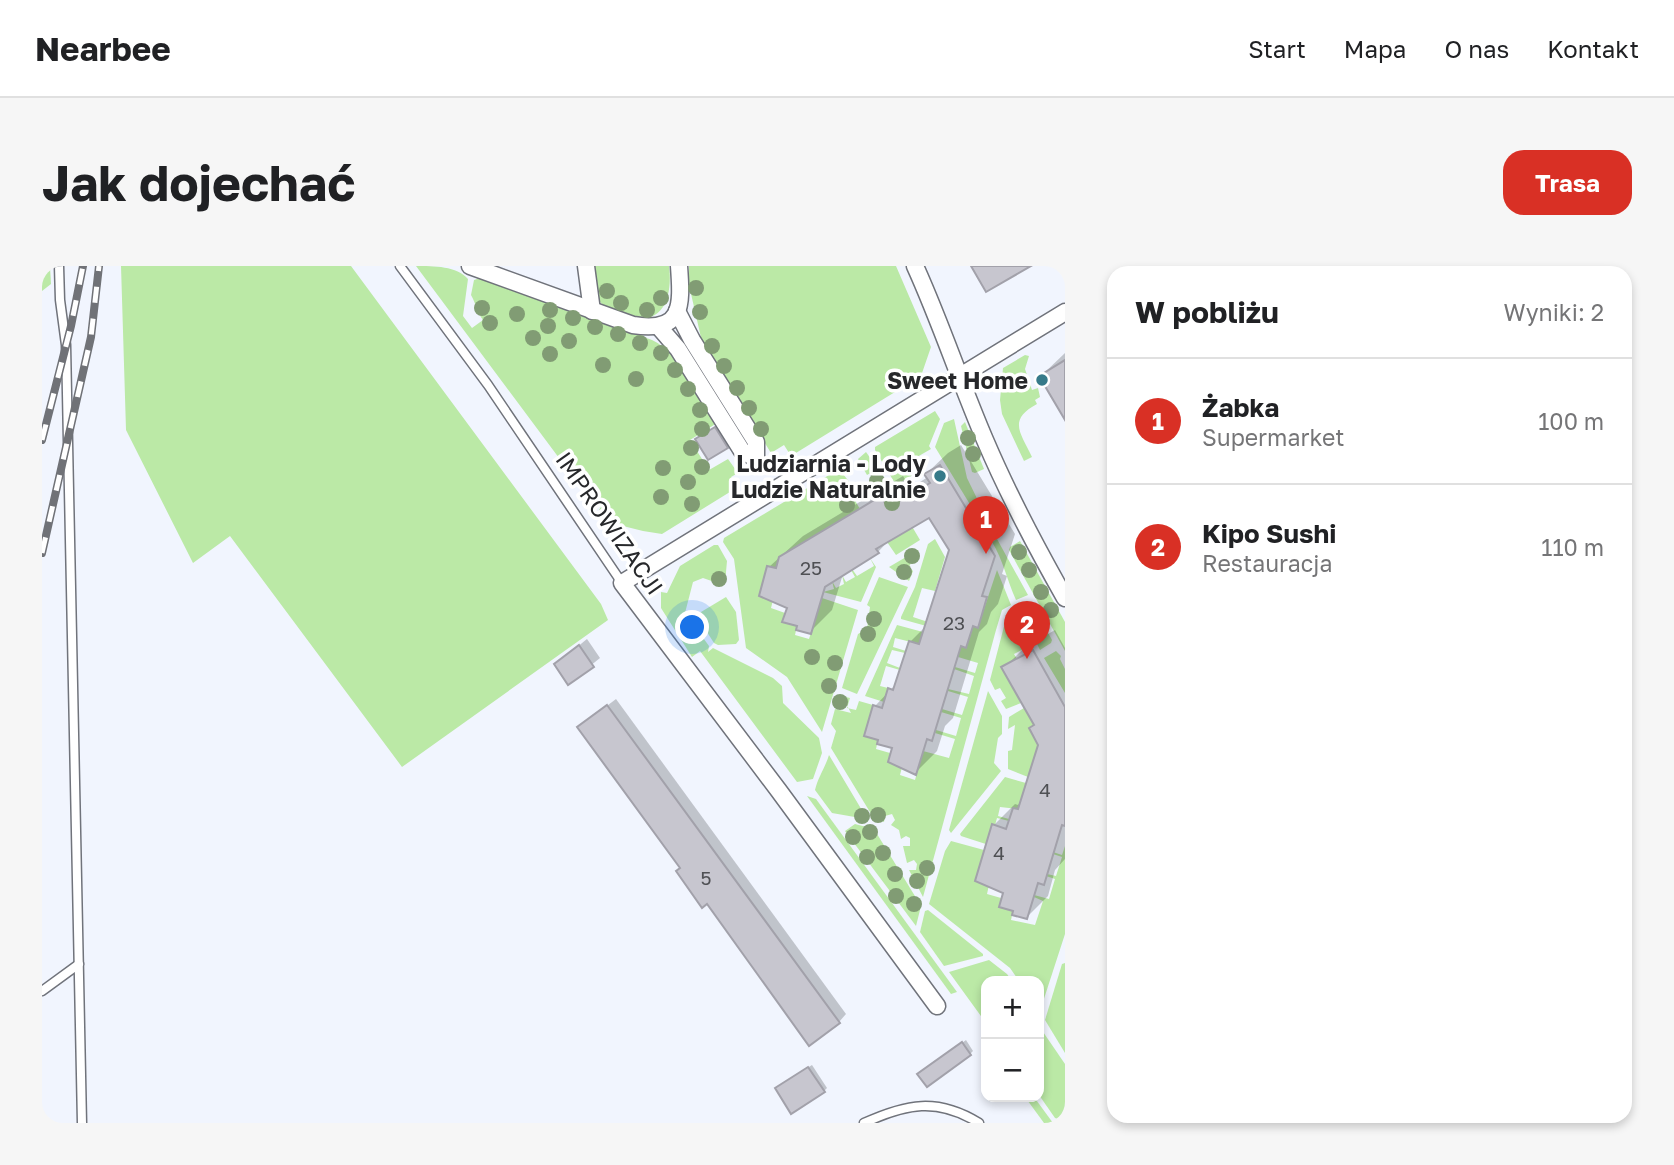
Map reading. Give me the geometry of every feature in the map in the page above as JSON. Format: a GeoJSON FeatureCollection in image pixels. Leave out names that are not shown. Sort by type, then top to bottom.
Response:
{"type":"FeatureCollection","features":[{"type":"Feature","properties":{"kind":"street"},"geometry":{"type":"LineString","coordinates":[[470,266],[633,325],[659,327],[685,344],[756,442],[756,458],[742,451],[685,344],[677,311]]}},
{"type":"Feature","properties":{"kind":"street"},"geometry":{"type":"LineString","coordinates":[[586,266],[592,311]]}},
{"type":"Feature","properties":{"kind":"street"},"geometry":{"type":"LineString","coordinates":[[659,327],[670,322],[677,311],[681,288],[679,266]]}},
{"type":"Feature","properties":{"kind":"street"},"geometry":{"type":"LineString","coordinates":[[915,266],[999,471],[1065,598]]}},
{"type":"Feature","properties":{"kind":"street"},"geometry":{"type":"LineString","coordinates":[[622,583],[1065,313]]}},
{"type":"Feature","properties":{"kind":"street","name":"IMPROWIZACJI"},"geometry":{"type":"LineString","coordinates":[[622,583],[936,1006]]}},
{"type":"Feature","properties":{"kind":"lane"},"geometry":{"type":"LineString","coordinates":[[59,266],[66,345],[82,1123]]}},
{"type":"Feature","properties":{"kind":"lane","name":"IMPROWIZACJI"},"geometry":{"type":"LineString","coordinates":[[400,266],[488,385],[622,583]]}},
{"type":"Feature","properties":{"kind":"lane"},"geometry":{"type":"LineString","coordinates":[[42,991],[79,964]]}},
{"type":"Feature","properties":{"kind":"lane"},"geometry":{"type":"LineString","coordinates":[[864,1123],[903,1107],[928,1106],[957,1112],[979,1123]]}},
{"type":"Feature","properties":{"kind":"green space"},"geometry":{"type":"Polygon","coordinates":[[[42,266],[50,266],[51,284],[42,291],[42,266]]]}},
{"type":"Feature","properties":{"kind":"green space"},"geometry":{"type":"Polygon","coordinates":[[[121,266],[351,266],[601,604],[608,620],[402,767],[230,536],[193,563],[126,430],[121,266]]]}},
{"type":"Feature","properties":{"kind":"green space"},"geometry":{"type":"Polygon","coordinates":[[[416,266],[451,269],[468,279],[463,316],[472,328],[483,320],[471,295],[474,280],[480,278],[652,340],[663,347],[681,365],[717,423],[690,440],[709,470],[728,459],[738,473],[731,477],[738,487],[662,534],[619,525],[599,510],[601,507],[597,503],[594,505],[416,266]]]}},
{"type":"Feature","properties":{"kind":"green space"},"geometry":{"type":"Polygon","coordinates":[[[593,266],[669,266],[670,284],[666,302],[656,315],[647,318],[634,317],[606,306],[597,295],[593,266]]]}},
{"type":"Feature","properties":{"kind":"green space"},"geometry":{"type":"Polygon","coordinates":[[[689,266],[896,266],[931,347],[921,376],[791,456],[784,445],[771,453],[702,342],[689,285],[689,266]]]}},
{"type":"Feature","properties":{"kind":"green space"},"geometry":{"type":"Polygon","coordinates":[[[1025,355],[1029,356],[1025,369],[1032,390],[1038,388],[1040,397],[1035,400],[1037,404],[1019,421],[1021,434],[1032,457],[1024,461],[1002,414],[1000,400],[1003,368],[1025,355]]]}},
{"type":"Feature","properties":{"kind":"green space"},"geometry":{"type":"Polygon","coordinates":[[[935,411],[940,419],[929,446],[931,449],[917,457],[923,469],[896,485],[875,447],[935,411]]]}},
{"type":"Feature","properties":{"kind":"green space"},"geometry":{"type":"Polygon","coordinates":[[[954,419],[967,478],[993,531],[988,534],[935,447],[944,423],[954,419]]]}},
{"type":"Feature","properties":{"kind":"green space"},"geometry":{"type":"Polygon","coordinates":[[[965,422],[984,469],[975,473],[972,472],[961,426],[965,422]]]}},
{"type":"Feature","properties":{"kind":"green space"},"geometry":{"type":"Polygon","coordinates":[[[866,452],[878,469],[867,475],[858,459],[866,452]]]}},
{"type":"Feature","properties":{"kind":"green space"},"geometry":{"type":"Polygon","coordinates":[[[839,469],[851,484],[847,487],[860,509],[776,568],[767,566],[759,595],[773,600],[771,608],[785,613],[782,622],[797,626],[795,635],[809,639],[822,598],[858,610],[822,732],[787,677],[746,648],[734,559],[723,542],[724,538],[839,469]]]}},
{"type":"Feature","properties":{"kind":"green space"},"geometry":{"type":"Polygon","coordinates":[[[881,474],[920,540],[896,555],[887,542],[903,532],[870,480],[881,474]]]}},
{"type":"Feature","properties":{"kind":"green space"},"geometry":{"type":"Polygon","coordinates":[[[935,539],[945,557],[935,591],[922,588],[913,617],[931,623],[930,627],[901,617],[915,587],[928,544],[935,539]]]}},
{"type":"Feature","properties":{"kind":"green space"},"geometry":{"type":"Polygon","coordinates":[[[997,539],[1028,595],[1016,600],[992,542],[997,539]]]}},
{"type":"Feature","properties":{"kind":"green space"},"geometry":{"type":"Polygon","coordinates":[[[1020,541],[1065,622],[1065,651],[1009,550],[1020,541]]]}},
{"type":"Feature","properties":{"kind":"green space"},"geometry":{"type":"Polygon","coordinates":[[[718,545],[727,561],[725,583],[723,585],[703,578],[693,582],[685,613],[709,646],[708,652],[713,648],[773,678],[782,686],[783,703],[819,738],[822,753],[813,779],[797,782],[700,651],[692,657],[661,608],[661,592],[667,593],[680,566],[718,545]]]}},
{"type":"Feature","properties":{"kind":"green space"},"geometry":{"type":"Polygon","coordinates":[[[918,550],[919,554],[916,553],[909,567],[913,571],[909,581],[889,567],[918,550]]]}},
{"type":"Feature","properties":{"kind":"green space"},"geometry":{"type":"Polygon","coordinates":[[[870,558],[876,567],[861,602],[823,592],[834,589],[832,581],[836,588],[844,584],[842,575],[846,582],[855,577],[852,569],[857,576],[874,566],[870,558]]]}},
{"type":"Feature","properties":{"kind":"green space"},"geometry":{"type":"Polygon","coordinates":[[[997,570],[1011,605],[1002,610],[923,897],[909,870],[916,870],[917,864],[914,860],[907,863],[903,846],[910,846],[910,838],[906,836],[901,839],[899,830],[891,825],[895,820],[892,814],[885,816],[884,822],[873,817],[831,748],[836,731],[831,724],[835,709],[851,713],[849,708],[856,710],[859,701],[873,705],[864,736],[878,740],[876,749],[890,753],[888,762],[902,767],[900,775],[915,780],[923,751],[949,758],[955,739],[935,733],[936,730],[956,736],[961,718],[941,712],[942,709],[962,715],[968,697],[948,689],[969,694],[974,676],[954,669],[955,667],[975,673],[978,663],[958,657],[973,626],[978,627],[997,570]]]}},
{"type":"Feature","properties":{"kind":"green space"},"geometry":{"type":"Polygon","coordinates":[[[879,577],[908,587],[857,694],[842,688],[858,634],[867,629],[870,607],[867,605],[879,577]]]}},
{"type":"Feature","properties":{"kind":"green space"},"geometry":{"type":"Polygon","coordinates":[[[726,597],[736,612],[739,640],[736,644],[718,645],[696,615],[726,597]]]}},
{"type":"Feature","properties":{"kind":"green space"},"geometry":{"type":"Polygon","coordinates":[[[1031,606],[1052,640],[1040,650],[1020,609],[1031,606]]]}},
{"type":"Feature","properties":{"kind":"green space"},"geometry":{"type":"Polygon","coordinates":[[[1015,612],[1017,616],[1012,619],[1016,627],[1021,624],[1031,645],[1014,654],[1017,659],[1002,668],[1021,703],[1006,709],[1001,701],[1006,698],[1000,688],[995,690],[990,680],[1007,615],[1015,612]]]}},
{"type":"Feature","properties":{"kind":"green space"},"geometry":{"type":"Polygon","coordinates":[[[897,625],[923,632],[919,644],[895,638],[893,647],[906,651],[892,650],[887,663],[900,670],[886,666],[880,686],[888,688],[884,702],[865,696],[897,625]]]}},
{"type":"Feature","properties":{"kind":"green space"},"geometry":{"type":"Polygon","coordinates":[[[1056,651],[1061,656],[1065,669],[1065,693],[1044,658],[1056,651]]]}},
{"type":"Feature","properties":{"kind":"green space"},"geometry":{"type":"Polygon","coordinates":[[[988,691],[1002,716],[1002,734],[998,738],[994,763],[1001,771],[951,833],[949,830],[988,691]]]}},
{"type":"Feature","properties":{"kind":"green space"},"geometry":{"type":"Polygon","coordinates":[[[842,696],[850,698],[847,706],[842,696]]]}},
{"type":"Feature","properties":{"kind":"green space"},"geometry":{"type":"Polygon","coordinates":[[[1024,708],[1034,725],[1029,728],[1038,745],[1028,777],[1008,769],[1008,751],[1012,750],[1015,725],[1008,729],[1009,717],[1024,708]]]}},
{"type":"Feature","properties":{"kind":"green space"},"geometry":{"type":"Polygon","coordinates":[[[829,755],[866,819],[832,813],[815,790],[829,755]]]}},
{"type":"Feature","properties":{"kind":"green space"},"geometry":{"type":"Polygon","coordinates":[[[1005,777],[1026,783],[1018,809],[1000,807],[998,816],[1009,821],[997,818],[990,843],[995,847],[961,836],[960,834],[1005,777]]]}},
{"type":"Feature","properties":{"kind":"green space"},"geometry":{"type":"Polygon","coordinates":[[[807,796],[816,799],[957,992],[951,994],[807,796]]]}},
{"type":"Feature","properties":{"kind":"green space"},"geometry":{"type":"Polygon","coordinates":[[[855,824],[874,829],[921,906],[916,926],[845,831],[855,824]]]}},
{"type":"Feature","properties":{"kind":"green space"},"geometry":{"type":"Polygon","coordinates":[[[951,841],[984,850],[975,881],[989,885],[987,894],[1001,898],[999,907],[1013,911],[1011,920],[1035,925],[1043,901],[1034,895],[1049,899],[1055,879],[1046,876],[1056,876],[1062,857],[1053,852],[1062,855],[1065,846],[1065,934],[1044,999],[1044,976],[1016,976],[1010,968],[929,904],[945,851],[951,841]]]}},
{"type":"Feature","properties":{"kind":"green space"},"geometry":{"type":"Polygon","coordinates":[[[928,910],[983,956],[944,966],[920,932],[925,911],[928,910]]]}},
{"type":"Feature","properties":{"kind":"green space"},"geometry":{"type":"Polygon","coordinates":[[[989,960],[1008,976],[981,976],[981,1016],[949,972],[989,960]]]}},
{"type":"Feature","properties":{"kind":"green space"},"geometry":{"type":"Polygon","coordinates":[[[1065,963],[1065,1053],[1045,1020],[1062,964],[1065,963]]]}},
{"type":"Feature","properties":{"kind":"green space"},"geometry":{"type":"Polygon","coordinates":[[[1044,1033],[1065,1064],[1065,1116],[1061,1120],[1055,1118],[1044,1102],[1044,1033]]]}},
{"type":"Feature","properties":{"kind":"green space"},"geometry":{"type":"Polygon","coordinates":[[[1029,1102],[1038,1102],[1053,1123],[1044,1123],[1029,1102]]]}},
{"type":"Feature","properties":{"kind":"building"},"geometry":{"type":"Polygon","coordinates":[[[971,266],[1031,266],[986,292],[971,266]]]}},
{"type":"Feature","properties":{"kind":"building"},"geometry":{"type":"Polygon","coordinates":[[[1065,360],[1065,420],[1039,376],[1065,360]]]}},
{"type":"Feature","properties":{"kind":"building"},"geometry":{"type":"Polygon","coordinates":[[[715,427],[728,448],[708,460],[695,439],[715,427]]]}},
{"type":"Feature","properties":{"kind":"building"},"geometry":{"type":"Polygon","coordinates":[[[940,465],[995,556],[982,596],[987,597],[978,628],[973,626],[966,648],[961,646],[932,741],[927,739],[916,775],[888,762],[892,748],[877,744],[878,740],[864,736],[873,705],[882,708],[888,688],[893,690],[909,641],[919,644],[949,550],[929,518],[876,549],[879,553],[825,587],[811,634],[782,622],[787,608],[759,596],[767,566],[776,568],[779,557],[881,496],[888,508],[930,483],[924,474],[940,465]]]}},
{"type":"Feature","properties":{"kind":"building"},"geometry":{"type":"Polygon","coordinates":[[[579,645],[594,667],[568,685],[554,664],[579,645]]]}},
{"type":"Feature","properties":{"kind":"building"},"geometry":{"type":"Polygon","coordinates":[[[1033,650],[1065,707],[1065,826],[1062,825],[1044,885],[1038,883],[1027,919],[1012,915],[1013,911],[999,907],[1003,893],[975,881],[992,824],[1006,829],[1013,808],[1018,809],[1038,745],[1029,728],[1034,725],[1001,667],[1033,650]]]}},
{"type":"Feature","properties":{"kind":"building"},"geometry":{"type":"Polygon","coordinates":[[[607,705],[840,1023],[809,1046],[707,904],[702,908],[676,871],[680,868],[577,727],[607,705]]]}},
{"type":"Feature","properties":{"kind":"building"},"geometry":{"type":"Polygon","coordinates":[[[962,1042],[971,1055],[927,1087],[917,1074],[962,1042]]]}},
{"type":"Feature","properties":{"kind":"building"},"geometry":{"type":"Polygon","coordinates":[[[808,1067],[825,1092],[791,1114],[775,1088],[808,1067]]]}},
{"type":"Feature","properties":{"kind":"railway"},"geometry":{"type":"LineString","coordinates":[[42,440],[83,266]]}},
{"type":"Feature","properties":{"kind":"railway"},"geometry":{"type":"LineString","coordinates":[[42,553],[91,337],[99,266]]}},
{"type":"Feature","properties":{"kind":"place","name":"Sweet Home"},"geometry":{"type":"Point","coordinates":[1042,380]}},
{"type":"Feature","properties":{"kind":"place","name":"Ludziarnia - Lody Ludzie Naturalnie"},"geometry":{"type":"Point","coordinates":[940,476]}},
{"type":"Feature","properties":{"kind":"place","name":"Żabka"},"geometry":{"type":"Point","coordinates":[986,554]}},
{"type":"Feature","properties":{"kind":"place","name":"Kipo Sushi"},"geometry":{"type":"Point","coordinates":[1027,659]}}]}
